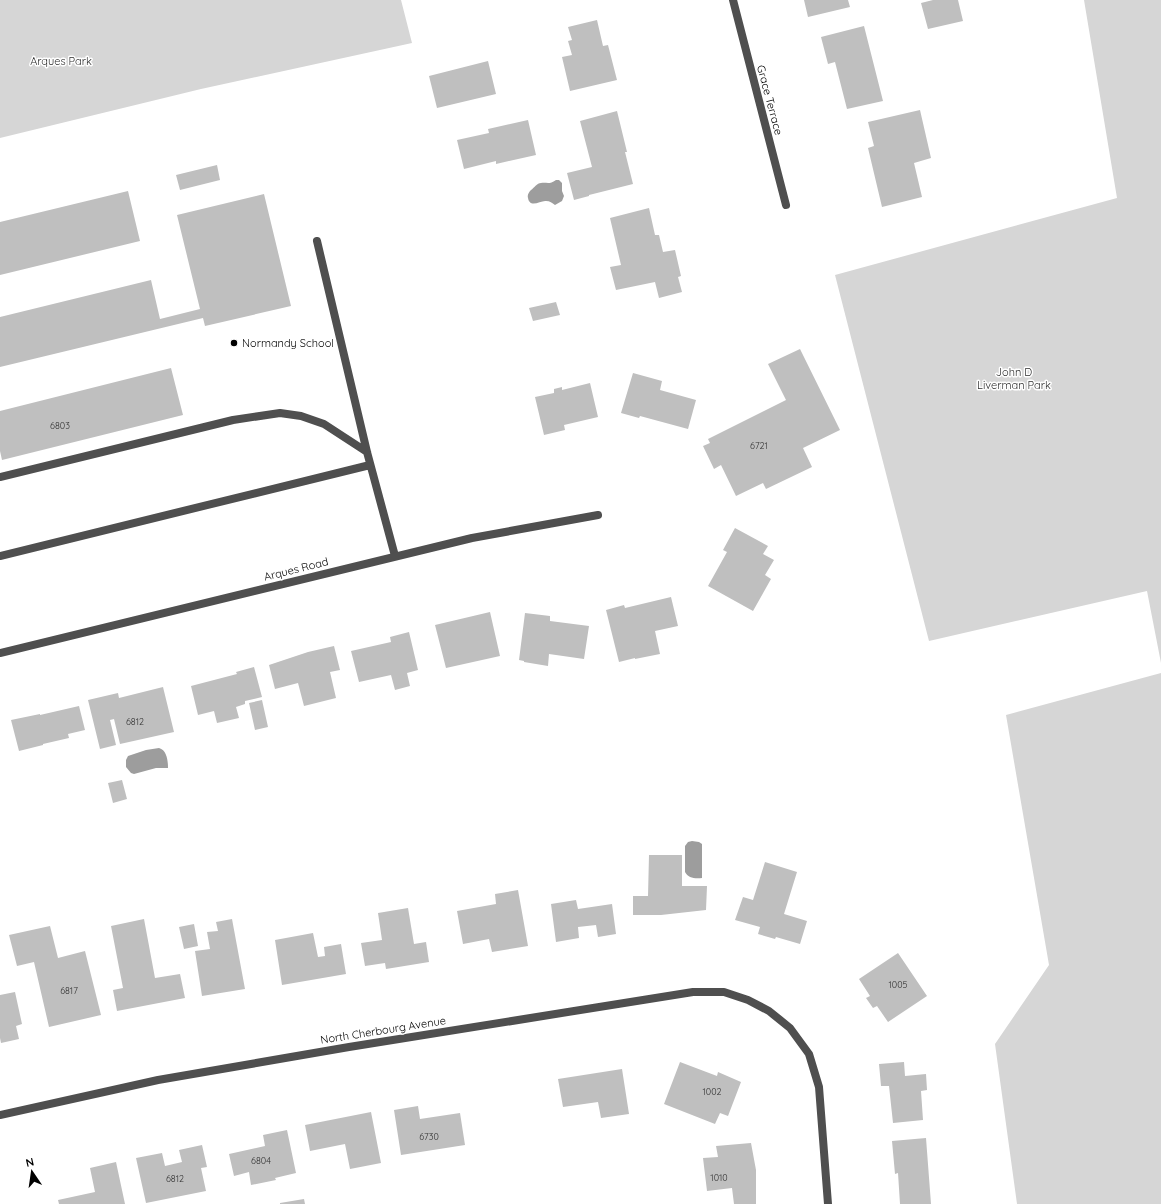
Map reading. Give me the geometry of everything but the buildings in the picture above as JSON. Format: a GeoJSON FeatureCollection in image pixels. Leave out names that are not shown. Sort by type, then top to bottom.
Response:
{"type":"FeatureCollection","features":[{"type":"Feature","properties":{"kind":"street","name":"Grace Terrace"},"geometry":{"type":"LineString","coordinates":[[733,0],[786,205]]}},
{"type":"Feature","properties":{"kind":"street"},"geometry":{"type":"LineString","coordinates":[[317,241],[370,465],[395,556]]}},
{"type":"Feature","properties":{"kind":"street"},"geometry":{"type":"LineString","coordinates":[[0,477],[233,420],[280,413],[301,416],[324,424],[367,452]]}},
{"type":"Feature","properties":{"kind":"street"},"geometry":{"type":"LineString","coordinates":[[0,556],[370,465]]}},
{"type":"Feature","properties":{"kind":"street","name":"Arques Road"},"geometry":{"type":"LineString","coordinates":[[0,653],[472,538],[598,515]]}},
{"type":"Feature","properties":{"kind":"street","name":"North Cherbourg Avenue"},"geometry":{"type":"LineString","coordinates":[[0,1114],[189,1075],[349,1047],[693,992],[724,992],[748,1000],[769,1011],[790,1028],[809,1054],[819,1087],[828,1204]]}},
{"type":"Feature","properties":{"kind":"green space","name":"Arques Park"},"geometry":{"type":"Polygon","coordinates":[[[0,0],[401,0],[412,43],[201,89],[0,138],[0,0]]]}},
{"type":"Feature","properties":{"kind":"green space","name":"John D Liverman Park"},"geometry":{"type":"Polygon","coordinates":[[[1084,0],[1161,0],[1161,663],[1147,591],[929,641],[835,275],[1117,198],[1084,0]]]}},
{"type":"Feature","properties":{"kind":"green space"},"geometry":{"type":"Polygon","coordinates":[[[1161,673],[1161,1204],[1017,1204],[995,1044],[1049,965],[1006,715],[1161,673]]]}},
{"type":"Feature","properties":{"kind":"shaded area"},"geometry":{"type":"Polygon","coordinates":[[[559,180],[562,183],[562,191],[564,196],[562,201],[555,205],[547,201],[533,204],[529,201],[528,194],[537,185],[540,183],[554,182],[559,180]]]}},
{"type":"Feature","properties":{"kind":"shaded area"},"geometry":{"type":"Polygon","coordinates":[[[159,748],[165,753],[168,768],[156,768],[134,774],[131,773],[126,767],[126,760],[128,756],[146,750],[159,748]]]}},
{"type":"Feature","properties":{"kind":"shaded area"},"geometry":{"type":"Polygon","coordinates":[[[692,841],[702,844],[702,878],[692,878],[685,872],[685,846],[688,842],[692,841]]]}},
{"type":"Feature","properties":{"kind":"place","name":"Normandy School"},"geometry":{"type":"Point","coordinates":[234,343]}}]}
